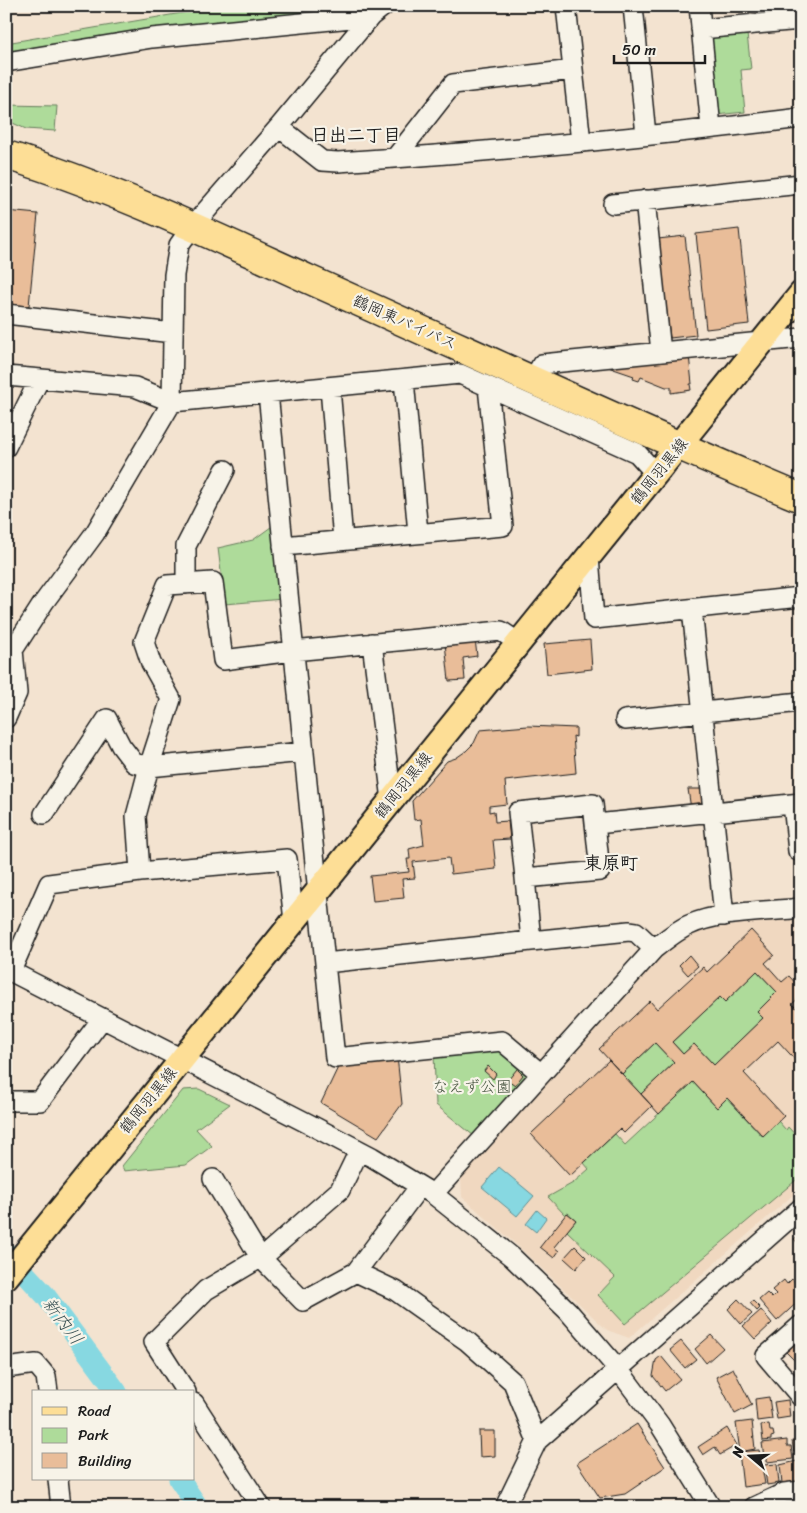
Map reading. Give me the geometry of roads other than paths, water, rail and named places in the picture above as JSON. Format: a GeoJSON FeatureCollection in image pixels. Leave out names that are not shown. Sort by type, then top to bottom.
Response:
{"type":"FeatureCollection","features":[{"type":"Feature","properties":{"kind":"highway","name":"鶴岡東バイパス"},"geometry":{"type":"LineString","coordinates":[[6,155],[58,171],[192,227],[679,446],[801,498]]}},
{"type":"Feature","properties":{"kind":"main road","name":"鶴岡羽黒線"},"geometry":{"type":"LineString","coordinates":[[6,1277],[801,294]]}},
{"type":"Feature","properties":{"kind":"street"},"geometry":{"type":"LineString","coordinates":[[566,6],[581,142]]}},
{"type":"Feature","properties":{"kind":"street"},"geometry":{"type":"LineString","coordinates":[[632,6],[646,135]]}},
{"type":"Feature","properties":{"kind":"street"},"geometry":{"type":"LineString","coordinates":[[699,6],[712,128]]}},
{"type":"Feature","properties":{"kind":"street"},"geometry":{"type":"LineString","coordinates":[[6,62],[152,38],[378,11]]}},
{"type":"Feature","properties":{"kind":"street"},"geometry":{"type":"LineString","coordinates":[[6,718],[17,693],[9,651],[95,532],[172,402],[174,275],[179,245],[192,227],[378,11]]}},
{"type":"Feature","properties":{"kind":"street"},"geometry":{"type":"LineString","coordinates":[[701,29],[790,16]]}},
{"type":"Feature","properties":{"kind":"street"},"geometry":{"type":"LineString","coordinates":[[395,158],[453,84],[573,70]]}},
{"type":"Feature","properties":{"kind":"street"},"geometry":{"type":"LineString","coordinates":[[279,127],[322,161],[338,162],[581,142],[801,118]]}},
{"type":"Feature","properties":{"kind":"street"},"geometry":{"type":"LineString","coordinates":[[613,204],[801,184]]}},
{"type":"Feature","properties":{"kind":"street"},"geometry":{"type":"LineString","coordinates":[[645,200],[661,352]]}},
{"type":"Feature","properties":{"kind":"street"},"geometry":{"type":"LineString","coordinates":[[6,314],[173,333]]}},
{"type":"Feature","properties":{"kind":"street"},"geometry":{"type":"LineString","coordinates":[[533,380],[542,364],[801,338]]}},
{"type":"Feature","properties":{"kind":"street"},"geometry":{"type":"LineString","coordinates":[[6,376],[135,387],[172,402],[460,374],[637,454],[656,474]]}},
{"type":"Feature","properties":{"kind":"street"},"geometry":{"type":"LineString","coordinates":[[6,447],[39,380]]}},
{"type":"Feature","properties":{"kind":"street"},"geometry":{"type":"LineString","coordinates":[[404,380],[418,534]]}},
{"type":"Feature","properties":{"kind":"street"},"geometry":{"type":"LineString","coordinates":[[283,546],[503,526],[488,387]]}},
{"type":"Feature","properties":{"kind":"street"},"geometry":{"type":"LineString","coordinates":[[330,388],[343,540]]}},
{"type":"Feature","properties":{"kind":"street"},"geometry":{"type":"LineString","coordinates":[[268,393],[335,1058],[502,1041],[540,1073]]}},
{"type":"Feature","properties":{"kind":"street"},"geometry":{"type":"LineString","coordinates":[[186,584],[186,546],[225,470]]}},
{"type":"Feature","properties":{"kind":"street"},"geometry":{"type":"LineString","coordinates":[[589,557],[594,619],[801,598]]}},
{"type":"Feature","properties":{"kind":"street"},"geometry":{"type":"LineString","coordinates":[[140,872],[136,816],[149,767],[171,700],[151,663],[144,642],[167,585],[213,582],[223,660],[293,650],[501,630],[518,643]]}},
{"type":"Feature","properties":{"kind":"street"},"geometry":{"type":"LineString","coordinates":[[692,609],[724,916]]}},
{"type":"Feature","properties":{"kind":"street"},"geometry":{"type":"LineString","coordinates":[[372,643],[392,800]]}},
{"type":"Feature","properties":{"kind":"street"},"geometry":{"type":"LineString","coordinates":[[625,720],[801,702]]}},
{"type":"Feature","properties":{"kind":"street"},"geometry":{"type":"LineString","coordinates":[[44,814],[107,719],[121,746],[134,763],[149,767],[303,752]]}},
{"type":"Feature","properties":{"kind":"street"},"geometry":{"type":"LineString","coordinates":[[596,824],[797,803],[798,852]]}},
{"type":"Feature","properties":{"kind":"street"},"geometry":{"type":"LineString","coordinates":[[525,878],[600,871],[593,804],[518,812],[525,878],[532,941]]}},
{"type":"Feature","properties":{"kind":"street"},"geometry":{"type":"LineString","coordinates":[[294,921],[288,859],[140,872],[50,884],[9,970],[360,1151],[427,1190],[512,1257],[568,1311],[618,1368],[660,1425],[711,1507]]}},
{"type":"Feature","properties":{"kind":"street"},"geometry":{"type":"LineString","coordinates":[[212,1179],[260,1257],[303,1302],[356,1272],[427,1190],[540,1073],[654,949],[671,935],[688,925],[706,919],[801,908]]}},
{"type":"Feature","properties":{"kind":"street"},"geometry":{"type":"LineString","coordinates":[[325,963],[629,930],[636,932],[654,949]]}},
{"type":"Feature","properties":{"kind":"street"},"geometry":{"type":"LineString","coordinates":[[6,1101],[40,1101],[102,1019]]}},
{"type":"Feature","properties":{"kind":"street"},"geometry":{"type":"LineString","coordinates":[[185,1390],[154,1342],[206,1290],[260,1257],[340,1190],[360,1151]]}},
{"type":"Feature","properties":{"kind":"street"},"geometry":{"type":"LineString","coordinates":[[505,1507],[537,1441],[801,1208]]}},
{"type":"Feature","properties":{"kind":"street"},"geometry":{"type":"LineString","coordinates":[[356,1272],[396,1291],[467,1341],[513,1382],[537,1441]]}},
{"type":"Feature","properties":{"kind":"street"},"geometry":{"type":"LineString","coordinates":[[801,1325],[766,1356],[801,1397]]}},
{"type":"Feature","properties":{"kind":"street"},"geometry":{"type":"LineString","coordinates":[[6,1368],[36,1364],[46,1376],[48,1390]]}},
{"type":"Feature","properties":{"kind":"street"},"geometry":{"type":"LineString","coordinates":[[195,1405],[261,1507]]}},
{"type":"Feature","properties":{"kind":"street"},"geometry":{"type":"LineString","coordinates":[[58,1480],[61,1507]]}},
{"type":"Feature","properties":{"kind":"street"},"geometry":{"type":"LineString","coordinates":[[754,1507],[784,1493],[801,1491]]}},
{"type":"Feature","properties":{"kind":"water"},"geometry":{"type":"Polygon","coordinates":[[[499,1167],[534,1196],[517,1216],[482,1187],[499,1167]]]}},
{"type":"Feature","properties":{"kind":"water"},"geometry":{"type":"Polygon","coordinates":[[[537,1210],[546,1218],[536,1232],[526,1224],[537,1210]]]}},
{"type":"Feature","properties":{"kind":"waterway","name":"新内川"},"geometry":{"type":"LineString","coordinates":[[6,1253],[45,1295],[116,1390]]}},
{"type":"Feature","properties":{"kind":"waterway","name":"新内川"},"geometry":{"type":"LineString","coordinates":[[180,1480],[198,1507]]}},
{"type":"Feature","properties":{"kind":"district","name":"日出二丁目"},"geometry":{"type":"Point","coordinates":[356,135]}},
{"type":"Feature","properties":{"kind":"district","name":"東原町"},"geometry":{"type":"Point","coordinates":[611,863]}},
{"type":"Feature","properties":{"kind":"park label","name":"なえず公園"},"geometry":{"type":"Point","coordinates":[472,1086]}}]}
